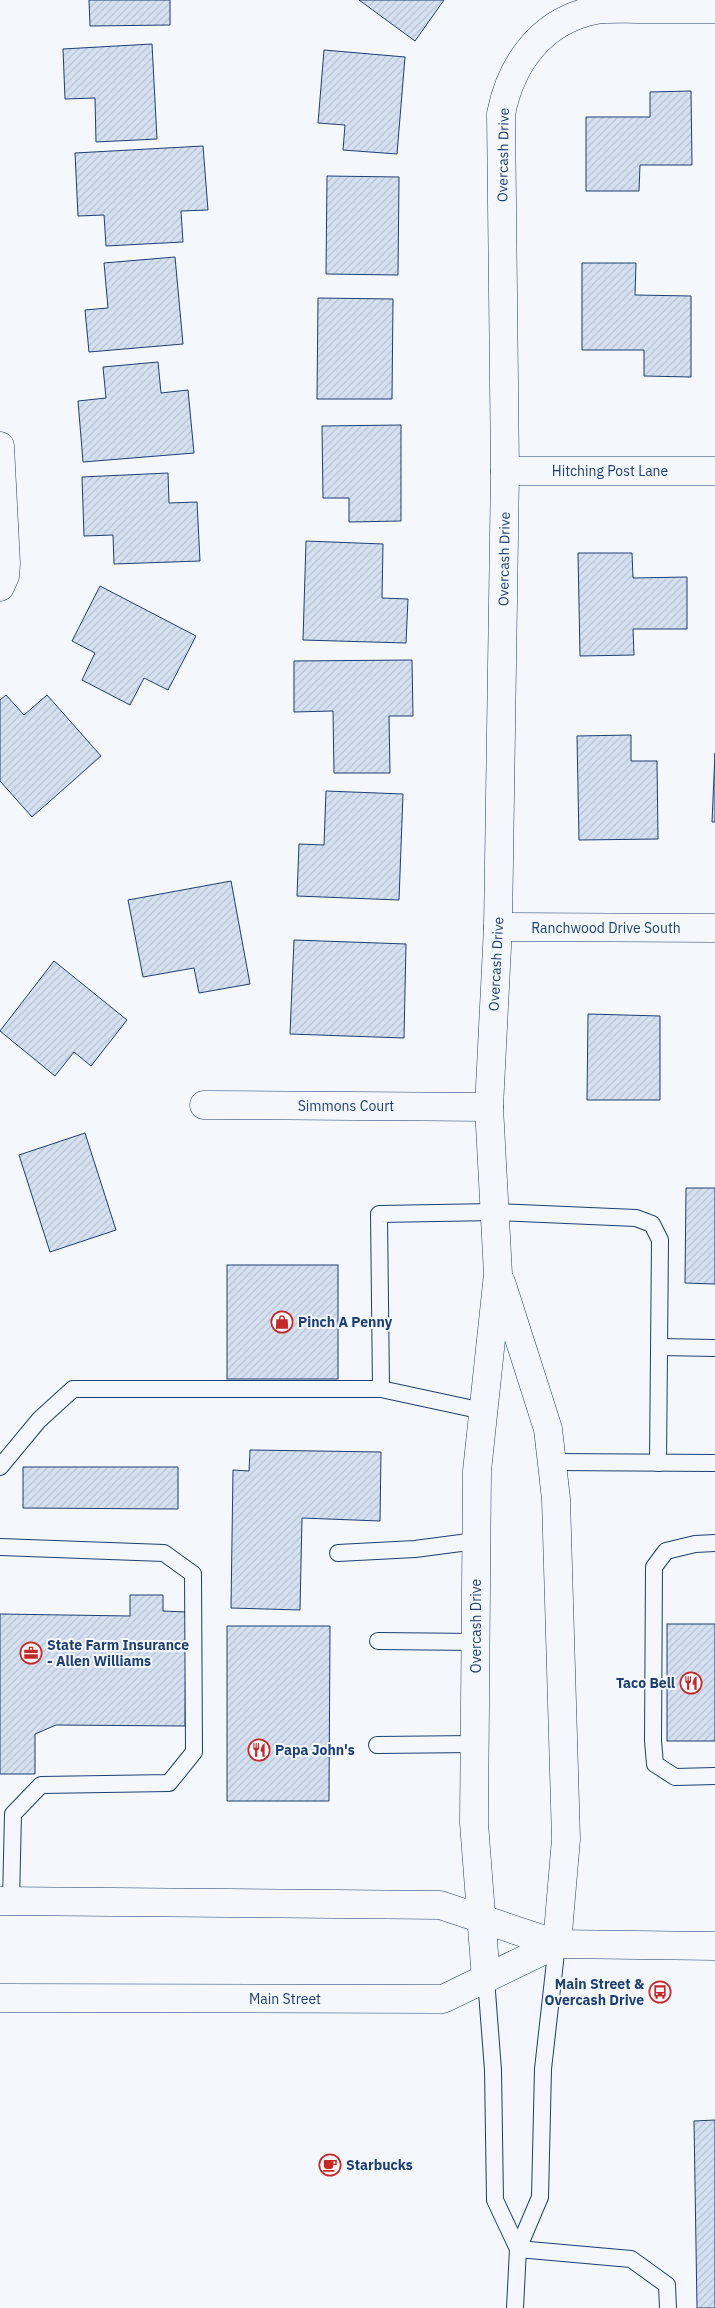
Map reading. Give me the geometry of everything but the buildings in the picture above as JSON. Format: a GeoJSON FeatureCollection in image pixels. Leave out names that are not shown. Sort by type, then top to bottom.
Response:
{"type":"FeatureCollection","features":[{"type":"Feature","properties":{"kind":"street","name":"Overcash Drive"},"geometry":{"type":"LineString","coordinates":[[486,1979],[474,1824],[476,1541],[477,1471],[498,1274],[489,1107],[498,927],[505,471],[501,114],[510,79],[530,48],[543,35],[580,15],[596,10],[618,9],[715,9]]}},
{"type":"Feature","properties":{"kind":"street"},"geometry":{"type":"LineString","coordinates":[[0,446],[6,564],[0,587]]}},
{"type":"Feature","properties":{"kind":"street","name":"Hitching Post Lane"},"geometry":{"type":"LineString","coordinates":[[505,471],[715,471]]}},
{"type":"Feature","properties":{"kind":"street","name":"Ranchwood Drive South"},"geometry":{"type":"LineString","coordinates":[[498,927],[715,928]]}},
{"type":"Feature","properties":{"kind":"street","name":"Simmons Court"},"geometry":{"type":"LineString","coordinates":[[204,1106],[489,1107]]}},
{"type":"Feature","properties":{"kind":"street","name":"Overcash Drive"},"geometry":{"type":"LineString","coordinates":[[498,1274],[548,1429],[556,1500],[566,1839],[557,1944]]}},
{"type":"Feature","properties":{"kind":"street","name":"Main Street"},"geometry":{"type":"LineString","coordinates":[[4,1905],[440,1905],[557,1944],[715,1946]]}},
{"type":"Feature","properties":{"kind":"street","name":"Main Street"},"geometry":{"type":"LineString","coordinates":[[0,1998],[443,1999],[557,1944]]}},
{"type":"Feature","properties":{"kind":"lane"},"geometry":{"type":"LineString","coordinates":[[381,1389],[379,1214],[494,1212],[636,1218],[652,1224],[660,1240],[658,1463]]}},
{"type":"Feature","properties":{"kind":"lane"},"geometry":{"type":"LineString","coordinates":[[660,1347],[715,1348]]}},
{"type":"Feature","properties":{"kind":"lane"},"geometry":{"type":"LineString","coordinates":[[0,1467],[38,1420],[73,1389],[381,1389],[483,1412]]}},
{"type":"Feature","properties":{"kind":"lane"},"geometry":{"type":"LineString","coordinates":[[551,1462],[715,1463]]}},
{"type":"Feature","properties":{"kind":"lane"},"geometry":{"type":"LineString","coordinates":[[338,1553],[415,1549],[476,1541]]}},
{"type":"Feature","properties":{"kind":"lane"},"geometry":{"type":"LineString","coordinates":[[715,1543],[695,1544],[666,1551],[654,1567],[653,1742],[655,1764],[675,1777],[715,1776]]}},
{"type":"Feature","properties":{"kind":"lane"},"geometry":{"type":"LineString","coordinates":[[0,1547],[164,1553],[193,1574],[194,1752],[169,1783],[41,1784],[6,1811],[4,1905]]}},
{"type":"Feature","properties":{"kind":"lane"},"geometry":{"type":"LineString","coordinates":[[378,1641],[476,1642]]}},
{"type":"Feature","properties":{"kind":"lane"},"geometry":{"type":"LineString","coordinates":[[377,1745],[475,1744]]}},
{"type":"Feature","properties":{"kind":"lane"},"geometry":{"type":"LineString","coordinates":[[515,2308],[518,2249],[540,2197],[543,2069],[557,1944]]}},
{"type":"Feature","properties":{"kind":"lane"},"geometry":{"type":"LineString","coordinates":[[486,1979],[494,2070],[495,2200],[518,2249]]}},
{"type":"Feature","properties":{"kind":"lane"},"geometry":{"type":"LineString","coordinates":[[518,2249],[631,2260],[667,2285],[668,2308]]}},
{"type":"Feature","properties":{"kind":"place","name":"Pinch A Penny"},"geometry":{"type":"Point","coordinates":[282,1322]}},
{"type":"Feature","properties":{"kind":"place","name":"State Farm Insurance - Allen Williams"},"geometry":{"type":"Point","coordinates":[31,1653]}},
{"type":"Feature","properties":{"kind":"place","name":"Taco Bell"},"geometry":{"type":"Point","coordinates":[691,1683]}},
{"type":"Feature","properties":{"kind":"place","name":"Papa John's"},"geometry":{"type":"Point","coordinates":[259,1750]}},
{"type":"Feature","properties":{"kind":"place","name":"Main Street & Overcash Drive"},"geometry":{"type":"Point","coordinates":[660,1992]}},
{"type":"Feature","properties":{"kind":"place","name":"Starbucks"},"geometry":{"type":"Point","coordinates":[330,2165]}}]}
